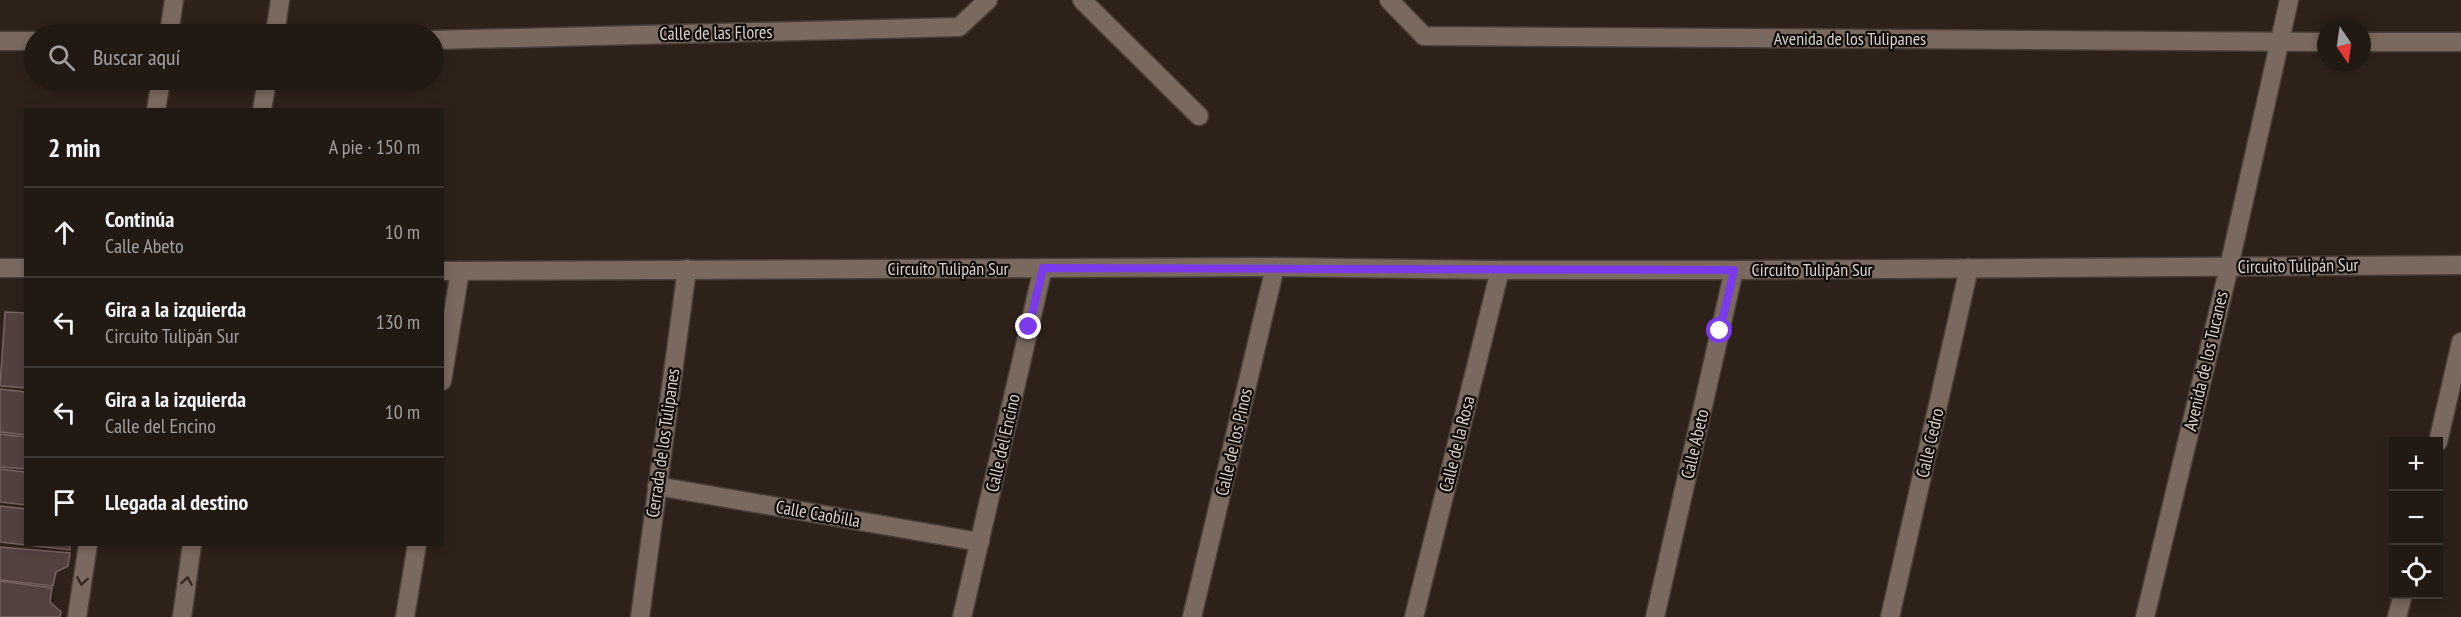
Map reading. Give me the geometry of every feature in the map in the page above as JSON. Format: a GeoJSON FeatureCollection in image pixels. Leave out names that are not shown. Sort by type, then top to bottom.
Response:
{"type":"FeatureCollection","features":[{"type":"Feature","properties":{"kind":"street"},"geometry":{"type":"LineString","coordinates":[[170,24],[174,0]]}},
{"type":"Feature","properties":{"kind":"street"},"geometry":{"type":"LineString","coordinates":[[276,24],[280,0]]}},
{"type":"Feature","properties":{"kind":"street","name":"Calle de las Flores"},"geometry":{"type":"LineString","coordinates":[[444,40],[959,27],[988,0]]}},
{"type":"Feature","properties":{"kind":"street"},"geometry":{"type":"LineString","coordinates":[[1082,0],[1199,116]]}},
{"type":"Feature","properties":{"kind":"street","name":"Avenida de los Tulipanes"},"geometry":{"type":"LineString","coordinates":[[1389,0],[1424,36],[2317,42]]}},
{"type":"Feature","properties":{"kind":"street","name":"Avenida de los Tucanes"},"geometry":{"type":"LineString","coordinates":[[2145,617],[2229,267],[2289,0]]}},
{"type":"Feature","properties":{"kind":"street"},"geometry":{"type":"LineString","coordinates":[[0,41],[24,41]]}},
{"type":"Feature","properties":{"kind":"street"},"geometry":{"type":"LineString","coordinates":[[2371,42],[2461,42]]}},
{"type":"Feature","properties":{"kind":"street"},"geometry":{"type":"LineString","coordinates":[[156,108],[159,90]]}},
{"type":"Feature","properties":{"kind":"street"},"geometry":{"type":"LineString","coordinates":[[262,108],[265,90]]}},
{"type":"Feature","properties":{"kind":"street","name":"Circuito Tulipán Sur"},"geometry":{"type":"LineString","coordinates":[[451,271],[1275,267],[1734,270],[2461,265]]}},
{"type":"Feature","properties":{"kind":"street","name":"Calle de los Pinos"},"geometry":{"type":"LineString","coordinates":[[1192,617],[1275,267]]}},
{"type":"Feature","properties":{"kind":"street"},"geometry":{"type":"LineString","coordinates":[[0,268],[24,268]]}},
{"type":"Feature","properties":{"kind":"street","name":"Calle del Encino"},"geometry":{"type":"LineString","coordinates":[[962,617],[1043,268]]}},
{"type":"Feature","properties":{"kind":"street","name":"Calle Cedro"},"geometry":{"type":"LineString","coordinates":[[1890,617],[1970,268]]}},
{"type":"Feature","properties":{"kind":"street","name":"Cerrada de los Tulipanes"},"geometry":{"type":"LineString","coordinates":[[640,617],[687,269]]}},
{"type":"Feature","properties":{"kind":"street","name":"Calle de la Rosa"},"geometry":{"type":"LineString","coordinates":[[1414,617],[1500,270]]}},
{"type":"Feature","properties":{"kind":"street","name":"Calle Abeto"},"geometry":{"type":"LineString","coordinates":[[1655,617],[1734,270]]}},
{"type":"Feature","properties":{"kind":"street"},"geometry":{"type":"LineString","coordinates":[[444,357],[451,271]]}},
{"type":"Feature","properties":{"kind":"street"},"geometry":{"type":"LineString","coordinates":[[2439,437],[2461,342]]}},
{"type":"Feature","properties":{"kind":"street","name":"Calle Caobilla"},"geometry":{"type":"LineString","coordinates":[[657,486],[980,542]]}},
{"type":"Feature","properties":{"kind":"street"},"geometry":{"type":"LineString","coordinates":[[77,617],[88,546]]}},
{"type":"Feature","properties":{"kind":"street"},"geometry":{"type":"LineString","coordinates":[[182,617],[192,546]]}},
{"type":"Feature","properties":{"kind":"street"},"geometry":{"type":"LineString","coordinates":[[405,617],[417,546]]}},
{"type":"Feature","properties":{"kind":"street"},"geometry":{"type":"LineString","coordinates":[[2397,617],[2402,599]]}},
{"type":"Feature","properties":{"kind":"building"},"geometry":{"type":"Polygon","coordinates":[[[5,312],[24,313],[24,388],[0,386],[5,312]]]}},
{"type":"Feature","properties":{"kind":"building"},"geometry":{"type":"Polygon","coordinates":[[[0,389],[24,392],[24,435],[0,432],[0,389]]]}},
{"type":"Feature","properties":{"kind":"building"},"geometry":{"type":"Polygon","coordinates":[[[0,434],[24,437],[24,469],[0,467],[0,434]]]}},
{"type":"Feature","properties":{"kind":"building"},"geometry":{"type":"Polygon","coordinates":[[[0,469],[24,472],[24,505],[0,502],[0,469]]]}},
{"type":"Feature","properties":{"kind":"building"},"geometry":{"type":"Polygon","coordinates":[[[0,506],[24,509],[24,545],[0,542],[0,506]]]}},
{"type":"Feature","properties":{"kind":"building"},"geometry":{"type":"Polygon","coordinates":[[[35,546],[70,546],[70,550],[35,546]]]}},
{"type":"Feature","properties":{"kind":"building"},"geometry":{"type":"Polygon","coordinates":[[[0,547],[70,553],[68,566],[56,572],[53,586],[0,580],[0,547]]]}},
{"type":"Feature","properties":{"kind":"building"},"geometry":{"type":"Polygon","coordinates":[[[0,581],[52,588],[50,602],[61,612],[60,617],[0,617],[0,581]]]}},
{"type":"Feature","properties":{"kind":"route"},"geometry":{"type":"LineString","coordinates":[[1029,327],[1043,268],[1734,270],[1720,331]]}}]}
